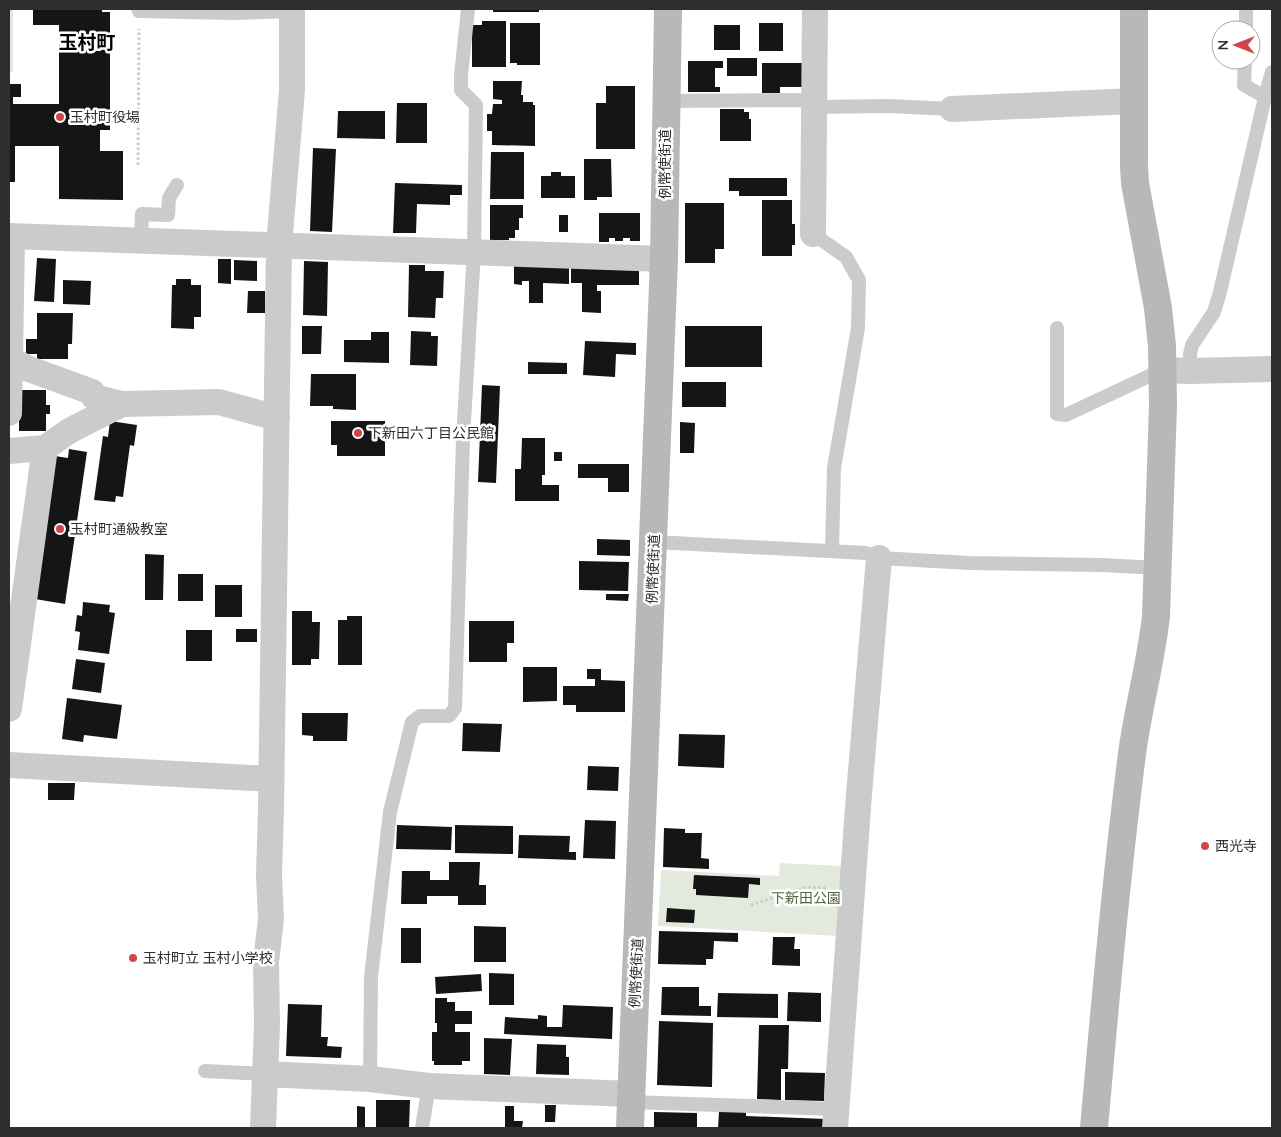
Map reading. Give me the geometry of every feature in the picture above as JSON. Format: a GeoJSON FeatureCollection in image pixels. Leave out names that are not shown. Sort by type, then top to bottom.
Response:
{"type":"FeatureCollection","features":[{"type":"Feature","properties":{"kind":"street","name":"例幣使街道"},"geometry":{"type":"LineString","coordinates":[[630,1108],[664,258],[665,101],[668,9]]}},
{"type":"Feature","properties":{"kind":"street"},"geometry":{"type":"LineString","coordinates":[[813,234],[815,9]]}},
{"type":"Feature","properties":{"kind":"street"},"geometry":{"type":"LineString","coordinates":[[1094,1128],[1111,933],[1132,752],[1153,640],[1158,568],[1163,405],[1162,346],[1158,308],[1136,183],[1133,101],[1134,9]]}},
{"type":"Feature","properties":{"kind":"street"},"geometry":{"type":"LineString","coordinates":[[262,1128],[268,1025],[266,962],[271,919],[269,875],[279,246],[292,90],[292,10]]}},
{"type":"Feature","properties":{"kind":"street"},"geometry":{"type":"LineString","coordinates":[[952,109],[1133,101]]}},
{"type":"Feature","properties":{"kind":"street"},"geometry":{"type":"LineString","coordinates":[[9,413],[10,236],[664,258]]}},
{"type":"Feature","properties":{"kind":"street"},"geometry":{"type":"LineString","coordinates":[[10,359],[29,369],[92,392],[94,397],[122,404],[219,402],[277,418]]}},
{"type":"Feature","properties":{"kind":"street"},"geometry":{"type":"LineString","coordinates":[[1162,370],[1272,369]]}},
{"type":"Feature","properties":{"kind":"street"},"geometry":{"type":"LineString","coordinates":[[9,451],[45,448],[69,431],[122,404]]}},
{"type":"Feature","properties":{"kind":"street"},"geometry":{"type":"LineString","coordinates":[[10,694],[45,448]]}},
{"type":"Feature","properties":{"kind":"street"},"geometry":{"type":"LineString","coordinates":[[836,1119],[878,558]]}},
{"type":"Feature","properties":{"kind":"street"},"geometry":{"type":"LineString","coordinates":[[9,765],[271,780]]}},
{"type":"Feature","properties":{"kind":"street"},"geometry":{"type":"LineString","coordinates":[[266,1074],[370,1079],[630,1108]]}},
{"type":"Feature","properties":{"kind":"lane"},"geometry":{"type":"LineString","coordinates":[[370,1079],[371,977],[390,812],[412,722],[420,716],[449,716],[455,708],[463,439],[474,251],[476,105],[461,90],[468,9]]}},
{"type":"Feature","properties":{"kind":"lane"},"geometry":{"type":"LineString","coordinates":[[138,10],[292,10]]}},
{"type":"Feature","properties":{"kind":"lane"},"geometry":{"type":"LineString","coordinates":[[1245,70],[1244,85],[1265,97]]}},
{"type":"Feature","properties":{"kind":"lane"},"geometry":{"type":"LineString","coordinates":[[1190,371],[1192,345],[1214,312],[1220,292],[1272,72]]}},
{"type":"Feature","properties":{"kind":"lane"},"geometry":{"type":"LineString","coordinates":[[665,101],[952,109]]}},
{"type":"Feature","properties":{"kind":"lane"},"geometry":{"type":"LineString","coordinates":[[141,241],[142,214],[168,215],[169,198],[177,185]]}},
{"type":"Feature","properties":{"kind":"lane"},"geometry":{"type":"LineString","coordinates":[[813,234],[846,257],[859,280],[858,328],[834,468],[832,551]]}},
{"type":"Feature","properties":{"kind":"lane"},"geometry":{"type":"LineString","coordinates":[[1057,328],[1057,414],[1066,415],[1162,370]]}},
{"type":"Feature","properties":{"kind":"lane"},"geometry":{"type":"LineString","coordinates":[[654,542],[866,553],[878,558],[970,563],[1102,565],[1158,568]]}},
{"type":"Feature","properties":{"kind":"lane"},"geometry":{"type":"LineString","coordinates":[[205,1071],[266,1074]]}},
{"type":"Feature","properties":{"kind":"lane"},"geometry":{"type":"LineString","coordinates":[[422,1128],[429,1086]]}},
{"type":"Feature","properties":{"kind":"lane"},"geometry":{"type":"LineString","coordinates":[[630,1108],[836,1119]]}},
{"type":"Feature","properties":{"kind":"path"},"geometry":{"type":"LineString","coordinates":[[138,10],[138,165]]}},
{"type":"Feature","properties":{"kind":"path"},"geometry":{"type":"LineString","coordinates":[[751,904],[806,887],[852,888]]}},
{"type":"Feature","properties":{"kind":"green space"},"geometry":{"type":"Polygon","coordinates":[[[9,9],[13,9],[13,71],[9,74],[9,9]]]}},
{"type":"Feature","properties":{"kind":"green space","name":"下新田公園"},"geometry":{"type":"Polygon","coordinates":[[[780,863],[842,866],[839,936],[658,926],[661,870],[779,876],[780,863]]]}},
{"type":"Feature","properties":{"kind":"building","name":"玉村町役場"},"geometry":{"type":"Polygon","coordinates":[[[33,9],[102,9],[102,12],[110,12],[110,130],[100,130],[100,151],[123,151],[123,200],[59,199],[59,146],[15,146],[15,182],[9,182],[9,84],[21,84],[21,97],[13,97],[13,104],[59,104],[59,25],[33,25],[33,9]]]}},
{"type":"Feature","properties":{"kind":"building"},"geometry":{"type":"Polygon","coordinates":[[[493,9],[539,9],[539,12],[493,12],[493,9]]]}},
{"type":"Feature","properties":{"kind":"building"},"geometry":{"type":"Polygon","coordinates":[[[482,21],[506,21],[506,67],[472,67],[472,25],[482,25],[482,21]]]}},
{"type":"Feature","properties":{"kind":"building"},"geometry":{"type":"Polygon","coordinates":[[[510,23],[540,23],[540,65],[517,65],[517,63],[510,63],[510,23]]]}},
{"type":"Feature","properties":{"kind":"building"},"geometry":{"type":"Polygon","coordinates":[[[759,23],[783,23],[783,51],[759,51],[759,23]]]}},
{"type":"Feature","properties":{"kind":"building"},"geometry":{"type":"Polygon","coordinates":[[[714,25],[740,25],[740,50],[714,50],[714,25]]]}},
{"type":"Feature","properties":{"kind":"building"},"geometry":{"type":"Polygon","coordinates":[[[727,58],[757,58],[757,76],[727,76],[727,58]]]}},
{"type":"Feature","properties":{"kind":"building"},"geometry":{"type":"Polygon","coordinates":[[[688,61],[723,61],[723,68],[715,68],[715,87],[720,87],[720,92],[688,92],[688,61]]]}},
{"type":"Feature","properties":{"kind":"building"},"geometry":{"type":"Polygon","coordinates":[[[762,63],[804,63],[804,87],[780,87],[780,93],[762,93],[762,63]]]}},
{"type":"Feature","properties":{"kind":"building"},"geometry":{"type":"Polygon","coordinates":[[[493,81],[522,81],[521,95],[523,95],[523,102],[533,102],[533,105],[535,105],[535,146],[492,145],[492,131],[487,131],[487,114],[492,114],[493,104],[502,104],[502,100],[493,99],[493,81]]]}},
{"type":"Feature","properties":{"kind":"building"},"geometry":{"type":"Polygon","coordinates":[[[606,86],[635,86],[635,149],[596,149],[596,103],[606,103],[606,86]]]}},
{"type":"Feature","properties":{"kind":"building"},"geometry":{"type":"Polygon","coordinates":[[[397,103],[427,103],[427,143],[396,143],[397,103]]]}},
{"type":"Feature","properties":{"kind":"building"},"geometry":{"type":"Polygon","coordinates":[[[720,109],[744,109],[744,112],[749,112],[749,119],[751,119],[751,141],[720,141],[720,109]]]}},
{"type":"Feature","properties":{"kind":"building"},"geometry":{"type":"Polygon","coordinates":[[[338,111],[385,111],[385,139],[337,138],[338,111]]]}},
{"type":"Feature","properties":{"kind":"building"},"geometry":{"type":"Polygon","coordinates":[[[313,148],[336,149],[332,232],[310,231],[313,148]]]}},
{"type":"Feature","properties":{"kind":"building"},"geometry":{"type":"Polygon","coordinates":[[[491,152],[524,152],[524,199],[490,199],[491,152]]]}},
{"type":"Feature","properties":{"kind":"building"},"geometry":{"type":"Polygon","coordinates":[[[584,159],[611,159],[612,197],[597,197],[597,200],[584,200],[584,159]]]}},
{"type":"Feature","properties":{"kind":"building"},"geometry":{"type":"Polygon","coordinates":[[[551,172],[561,172],[561,176],[575,176],[575,198],[541,198],[541,176],[551,176],[551,172]]]}},
{"type":"Feature","properties":{"kind":"building"},"geometry":{"type":"Polygon","coordinates":[[[729,178],[787,178],[787,196],[739,196],[739,191],[729,191],[729,178]]]}},
{"type":"Feature","properties":{"kind":"building"},"geometry":{"type":"Polygon","coordinates":[[[395,183],[462,185],[462,195],[450,195],[450,205],[417,204],[416,233],[393,233],[395,183]]]}},
{"type":"Feature","properties":{"kind":"building"},"geometry":{"type":"Polygon","coordinates":[[[762,200],[792,200],[792,224],[795,224],[795,245],[792,245],[792,256],[762,256],[762,200]]]}},
{"type":"Feature","properties":{"kind":"building"},"geometry":{"type":"Polygon","coordinates":[[[685,203],[724,203],[724,249],[715,249],[715,263],[685,263],[685,203]]]}},
{"type":"Feature","properties":{"kind":"building"},"geometry":{"type":"Polygon","coordinates":[[[490,205],[523,205],[523,218],[519,218],[519,230],[515,230],[515,238],[509,238],[509,240],[490,240],[490,205]]]}},
{"type":"Feature","properties":{"kind":"building"},"geometry":{"type":"Polygon","coordinates":[[[599,213],[640,213],[640,241],[630,241],[630,238],[623,238],[623,241],[615,241],[615,238],[609,238],[609,242],[599,242],[599,213]]]}},
{"type":"Feature","properties":{"kind":"building"},"geometry":{"type":"Polygon","coordinates":[[[559,215],[568,215],[568,232],[559,232],[559,215]]]}},
{"type":"Feature","properties":{"kind":"building"},"geometry":{"type":"Polygon","coordinates":[[[37,258],[56,259],[54,302],[34,301],[37,258]]]}},
{"type":"Feature","properties":{"kind":"building"},"geometry":{"type":"Polygon","coordinates":[[[218,259],[231,259],[231,284],[218,283],[218,259]]]}},
{"type":"Feature","properties":{"kind":"building"},"geometry":{"type":"Polygon","coordinates":[[[234,260],[257,261],[257,281],[234,280],[234,260]]]}},
{"type":"Feature","properties":{"kind":"building"},"geometry":{"type":"Polygon","coordinates":[[[304,261],[328,262],[327,316],[303,315],[304,261]]]}},
{"type":"Feature","properties":{"kind":"building"},"geometry":{"type":"Polygon","coordinates":[[[409,265],[425,265],[425,271],[444,271],[443,298],[436,298],[435,318],[408,317],[409,265]]]}},
{"type":"Feature","properties":{"kind":"building"},"geometry":{"type":"Polygon","coordinates":[[[514,265],[569,266],[569,284],[543,283],[543,303],[529,303],[529,281],[522,281],[522,285],[514,284],[514,265]]]}},
{"type":"Feature","properties":{"kind":"building"},"geometry":{"type":"Polygon","coordinates":[[[571,268],[639,270],[639,285],[597,285],[597,291],[601,291],[601,313],[582,312],[582,283],[571,283],[571,268]]]}},
{"type":"Feature","properties":{"kind":"building"},"geometry":{"type":"Polygon","coordinates":[[[176,279],[191,279],[191,285],[201,285],[201,317],[194,317],[194,329],[171,328],[172,285],[176,285],[176,279]]]}},
{"type":"Feature","properties":{"kind":"building"},"geometry":{"type":"Polygon","coordinates":[[[63,280],[91,281],[90,305],[63,304],[63,280]]]}},
{"type":"Feature","properties":{"kind":"building"},"geometry":{"type":"Polygon","coordinates":[[[248,291],[265,291],[265,313],[247,313],[248,291]]]}},
{"type":"Feature","properties":{"kind":"building"},"geometry":{"type":"Polygon","coordinates":[[[37,313],[73,313],[72,344],[68,344],[68,359],[37,359],[37,354],[26,354],[26,339],[37,339],[37,313]]]}},
{"type":"Feature","properties":{"kind":"building"},"geometry":{"type":"Polygon","coordinates":[[[302,326],[322,326],[321,354],[302,354],[302,326]]]}},
{"type":"Feature","properties":{"kind":"building"},"geometry":{"type":"Polygon","coordinates":[[[685,326],[762,326],[762,367],[685,367],[685,326]]]}},
{"type":"Feature","properties":{"kind":"building"},"geometry":{"type":"Polygon","coordinates":[[[411,331],[431,332],[431,336],[438,336],[437,366],[410,365],[411,331]]]}},
{"type":"Feature","properties":{"kind":"building"},"geometry":{"type":"Polygon","coordinates":[[[371,332],[389,332],[389,363],[344,362],[344,340],[371,340],[371,332]]]}},
{"type":"Feature","properties":{"kind":"building"},"geometry":{"type":"Polygon","coordinates":[[[585,341],[636,343],[636,355],[616,354],[615,377],[583,375],[585,341]]]}},
{"type":"Feature","properties":{"kind":"building"},"geometry":{"type":"Polygon","coordinates":[[[528,362],[567,363],[567,374],[528,374],[528,362]]]}},
{"type":"Feature","properties":{"kind":"building"},"geometry":{"type":"Polygon","coordinates":[[[311,374],[356,374],[356,410],[333,409],[333,406],[310,406],[311,374]]]}},
{"type":"Feature","properties":{"kind":"building"},"geometry":{"type":"Polygon","coordinates":[[[682,382],[726,382],[726,407],[682,407],[682,382]]]}},
{"type":"Feature","properties":{"kind":"building"},"geometry":{"type":"Polygon","coordinates":[[[482,385],[500,386],[496,483],[478,482],[482,385]]]}},
{"type":"Feature","properties":{"kind":"building"},"geometry":{"type":"Polygon","coordinates":[[[19,390],[46,390],[46,405],[50,405],[50,414],[46,414],[46,431],[19,431],[19,390]]]}},
{"type":"Feature","properties":{"kind":"building"},"geometry":{"type":"Polygon","coordinates":[[[110,421],[137,425],[134,446],[130,445],[123,497],[116,496],[115,502],[94,500],[103,436],[108,437],[110,421]]]}},
{"type":"Feature","properties":{"kind":"building","name":"下新田六丁目公民館"},"geometry":{"type":"Polygon","coordinates":[[[331,421],[385,421],[385,456],[337,456],[337,445],[331,445],[331,421]]]}},
{"type":"Feature","properties":{"kind":"building"},"geometry":{"type":"Polygon","coordinates":[[[680,422],[695,423],[694,453],[680,453],[680,422]]]}},
{"type":"Feature","properties":{"kind":"building"},"geometry":{"type":"Polygon","coordinates":[[[522,438],[545,438],[545,475],[542,475],[542,485],[559,485],[559,501],[515,501],[515,469],[521,469],[522,438]]]}},
{"type":"Feature","properties":{"kind":"building","name":"玉村町通級教室"},"geometry":{"type":"Polygon","coordinates":[[[69,449],[87,452],[65,604],[35,599],[55,456],[68,458],[69,449]]]}},
{"type":"Feature","properties":{"kind":"building"},"geometry":{"type":"Polygon","coordinates":[[[554,452],[562,452],[562,461],[554,461],[554,452]]]}},
{"type":"Feature","properties":{"kind":"building"},"geometry":{"type":"Polygon","coordinates":[[[578,464],[629,464],[629,492],[608,492],[608,478],[578,478],[578,464]]]}},
{"type":"Feature","properties":{"kind":"building"},"geometry":{"type":"Polygon","coordinates":[[[597,539],[630,540],[630,556],[597,555],[597,539]]]}},
{"type":"Feature","properties":{"kind":"building"},"geometry":{"type":"Polygon","coordinates":[[[145,554],[164,555],[163,600],[145,600],[145,554]]]}},
{"type":"Feature","properties":{"kind":"building"},"geometry":{"type":"Polygon","coordinates":[[[579,561],[629,562],[628,591],[579,590],[579,561]]]}},
{"type":"Feature","properties":{"kind":"building"},"geometry":{"type":"Polygon","coordinates":[[[178,574],[203,574],[203,601],[178,601],[178,574]]]}},
{"type":"Feature","properties":{"kind":"building"},"geometry":{"type":"Polygon","coordinates":[[[215,585],[242,585],[242,617],[215,617],[215,585]]]}},
{"type":"Feature","properties":{"kind":"building"},"geometry":{"type":"Polygon","coordinates":[[[606,594],[629,594],[628,601],[606,600],[606,594]]]}},
{"type":"Feature","properties":{"kind":"building"},"geometry":{"type":"Polygon","coordinates":[[[83,602],[110,605],[109,612],[115,613],[109,654],[78,650],[80,632],[75,631],[77,615],[82,616],[83,602]]]}},
{"type":"Feature","properties":{"kind":"building"},"geometry":{"type":"Polygon","coordinates":[[[292,611],[312,611],[312,622],[320,622],[319,659],[311,659],[311,665],[292,665],[292,611]]]}},
{"type":"Feature","properties":{"kind":"building"},"geometry":{"type":"Polygon","coordinates":[[[347,616],[362,616],[362,665],[338,665],[338,620],[347,620],[347,616]]]}},
{"type":"Feature","properties":{"kind":"building"},"geometry":{"type":"Polygon","coordinates":[[[469,621],[514,621],[514,643],[507,643],[507,662],[469,662],[469,621]]]}},
{"type":"Feature","properties":{"kind":"building"},"geometry":{"type":"Polygon","coordinates":[[[236,629],[257,629],[257,642],[236,642],[236,629]]]}},
{"type":"Feature","properties":{"kind":"building"},"geometry":{"type":"Polygon","coordinates":[[[186,630],[212,630],[212,661],[186,661],[186,630]]]}},
{"type":"Feature","properties":{"kind":"building"},"geometry":{"type":"Polygon","coordinates":[[[76,659],[105,663],[101,693],[72,689],[76,659]]]}},
{"type":"Feature","properties":{"kind":"building"},"geometry":{"type":"Polygon","coordinates":[[[523,667],[557,667],[557,701],[523,702],[523,667]]]}},
{"type":"Feature","properties":{"kind":"building"},"geometry":{"type":"Polygon","coordinates":[[[587,669],[601,669],[601,680],[625,681],[625,712],[576,712],[576,705],[563,705],[563,686],[595,686],[595,679],[587,679],[587,669]]]}},
{"type":"Feature","properties":{"kind":"building"},"geometry":{"type":"Polygon","coordinates":[[[67,698],[122,705],[117,739],[84,735],[83,742],[62,739],[67,698]]]}},
{"type":"Feature","properties":{"kind":"building"},"geometry":{"type":"Polygon","coordinates":[[[302,713],[348,713],[347,741],[313,741],[313,736],[302,735],[302,713]]]}},
{"type":"Feature","properties":{"kind":"building"},"geometry":{"type":"Polygon","coordinates":[[[463,723],[502,724],[500,752],[462,751],[463,723]]]}},
{"type":"Feature","properties":{"kind":"building"},"geometry":{"type":"Polygon","coordinates":[[[679,734],[725,735],[724,768],[678,766],[679,734]]]}},
{"type":"Feature","properties":{"kind":"building"},"geometry":{"type":"Polygon","coordinates":[[[588,766],[619,767],[618,791],[587,790],[588,766]]]}},
{"type":"Feature","properties":{"kind":"building"},"geometry":{"type":"Polygon","coordinates":[[[48,783],[75,783],[74,800],[48,800],[48,783]]]}},
{"type":"Feature","properties":{"kind":"building"},"geometry":{"type":"Polygon","coordinates":[[[585,820],[616,821],[615,859],[583,858],[585,820]]]}},
{"type":"Feature","properties":{"kind":"building"},"geometry":{"type":"Polygon","coordinates":[[[397,825],[452,827],[451,850],[396,849],[397,825]]]}},
{"type":"Feature","properties":{"kind":"building"},"geometry":{"type":"Polygon","coordinates":[[[455,825],[513,826],[513,854],[455,853],[455,825]]]}},
{"type":"Feature","properties":{"kind":"building"},"geometry":{"type":"Polygon","coordinates":[[[664,828],[685,829],[685,833],[702,833],[701,858],[709,859],[709,869],[663,867],[664,828]]]}},
{"type":"Feature","properties":{"kind":"building"},"geometry":{"type":"Polygon","coordinates":[[[519,835],[570,836],[569,852],[576,852],[576,860],[518,858],[519,835]]]}},
{"type":"Feature","properties":{"kind":"building"},"geometry":{"type":"Polygon","coordinates":[[[449,862],[480,862],[479,885],[486,885],[486,905],[458,905],[458,896],[427,896],[427,904],[401,904],[402,871],[430,871],[430,880],[449,880],[449,862]]]}},
{"type":"Feature","properties":{"kind":"building"},"geometry":{"type":"Polygon","coordinates":[[[694,875],[760,878],[760,885],[749,884],[748,898],[696,895],[696,889],[693,889],[694,875]]]}},
{"type":"Feature","properties":{"kind":"building"},"geometry":{"type":"Polygon","coordinates":[[[667,908],[695,910],[694,923],[666,922],[667,908]]]}},
{"type":"Feature","properties":{"kind":"building"},"geometry":{"type":"Polygon","coordinates":[[[474,926],[506,927],[506,962],[474,962],[474,926]]]}},
{"type":"Feature","properties":{"kind":"building"},"geometry":{"type":"Polygon","coordinates":[[[401,928],[421,928],[421,963],[401,963],[401,928]]]}},
{"type":"Feature","properties":{"kind":"building"},"geometry":{"type":"Polygon","coordinates":[[[659,931],[738,933],[738,942],[714,941],[713,959],[706,959],[706,965],[658,964],[659,931]]]}},
{"type":"Feature","properties":{"kind":"building"},"geometry":{"type":"Polygon","coordinates":[[[773,937],[795,937],[794,949],[800,949],[800,966],[772,965],[773,937]]]}},
{"type":"Feature","properties":{"kind":"building"},"geometry":{"type":"Polygon","coordinates":[[[489,973],[514,974],[514,1005],[489,1005],[489,973]]]}},
{"type":"Feature","properties":{"kind":"building"},"geometry":{"type":"Polygon","coordinates":[[[481,974],[482,991],[436,994],[435,977],[481,974]]]}},
{"type":"Feature","properties":{"kind":"building"},"geometry":{"type":"Polygon","coordinates":[[[662,987],[699,987],[699,1006],[711,1006],[711,1016],[661,1015],[662,987]]]}},
{"type":"Feature","properties":{"kind":"building"},"geometry":{"type":"Polygon","coordinates":[[[788,992],[821,993],[821,1022],[787,1021],[788,992]]]}},
{"type":"Feature","properties":{"kind":"building"},"geometry":{"type":"Polygon","coordinates":[[[718,993],[778,994],[778,1018],[717,1017],[718,993]]]}},
{"type":"Feature","properties":{"kind":"building"},"geometry":{"type":"Polygon","coordinates":[[[435,998],[447,998],[447,1002],[455,1002],[455,1011],[472,1011],[472,1024],[455,1024],[455,1032],[470,1032],[470,1061],[462,1061],[462,1065],[434,1065],[434,1061],[432,1061],[432,1032],[437,1032],[435,998]]]}},
{"type":"Feature","properties":{"kind":"building"},"geometry":{"type":"Polygon","coordinates":[[[288,1004],[322,1005],[321,1037],[328,1037],[327,1046],[342,1047],[341,1058],[286,1056],[288,1004]]]}},
{"type":"Feature","properties":{"kind":"building"},"geometry":{"type":"Polygon","coordinates":[[[563,1005],[613,1007],[612,1039],[504,1034],[505,1017],[538,1019],[538,1015],[547,1016],[547,1027],[562,1027],[563,1005]]]}},
{"type":"Feature","properties":{"kind":"building"},"geometry":{"type":"Polygon","coordinates":[[[659,1021],[713,1023],[712,1087],[657,1085],[659,1021]]]}},
{"type":"Feature","properties":{"kind":"building"},"geometry":{"type":"Polygon","coordinates":[[[759,1025],[789,1025],[788,1069],[781,1069],[781,1100],[757,1099],[759,1025]]]}},
{"type":"Feature","properties":{"kind":"building"},"geometry":{"type":"Polygon","coordinates":[[[484,1038],[512,1039],[510,1075],[484,1074],[484,1038]]]}},
{"type":"Feature","properties":{"kind":"building"},"geometry":{"type":"Polygon","coordinates":[[[537,1044],[566,1045],[566,1057],[569,1057],[569,1075],[536,1074],[537,1044]]]}},
{"type":"Feature","properties":{"kind":"building"},"geometry":{"type":"Polygon","coordinates":[[[785,1072],[825,1073],[824,1101],[785,1100],[785,1072]]]}},
{"type":"Feature","properties":{"kind":"building"},"geometry":{"type":"Polygon","coordinates":[[[376,1100],[410,1100],[409,1128],[376,1128],[376,1100]]]}},
{"type":"Feature","properties":{"kind":"building"},"geometry":{"type":"Polygon","coordinates":[[[545,1105],[556,1105],[555,1122],[545,1122],[545,1105]]]}},
{"type":"Feature","properties":{"kind":"building"},"geometry":{"type":"Polygon","coordinates":[[[357,1106],[365,1107],[365,1128],[357,1128],[357,1106]]]}},
{"type":"Feature","properties":{"kind":"building"},"geometry":{"type":"Polygon","coordinates":[[[505,1106],[514,1106],[514,1121],[523,1121],[522,1128],[505,1128],[505,1106]]]}},
{"type":"Feature","properties":{"kind":"building"},"geometry":{"type":"Polygon","coordinates":[[[719,1111],[746,1112],[746,1116],[826,1119],[825,1128],[718,1128],[719,1111]]]}},
{"type":"Feature","properties":{"kind":"building"},"geometry":{"type":"Polygon","coordinates":[[[654,1112],[697,1113],[697,1128],[654,1128],[654,1112]]]}},
{"type":"Feature","properties":{"kind":"place","name":"玉村町役場"},"geometry":{"type":"Point","coordinates":[60,117]}},
{"type":"Feature","properties":{"kind":"place","name":"下新田六丁目公民館"},"geometry":{"type":"Point","coordinates":[358,433]}},
{"type":"Feature","properties":{"kind":"place","name":"玉村町通級教室"},"geometry":{"type":"Point","coordinates":[60,529]}},
{"type":"Feature","properties":{"kind":"place","name":"西光寺"},"geometry":{"type":"Point","coordinates":[1205,846]}},
{"type":"Feature","properties":{"kind":"place","name":"玉村町立 玉村小学校"},"geometry":{"type":"Point","coordinates":[133,958]}},
{"type":"Feature","properties":{"kind":"district","name":"玉村町"},"geometry":{"type":"Point","coordinates":[87,42]}}]}
